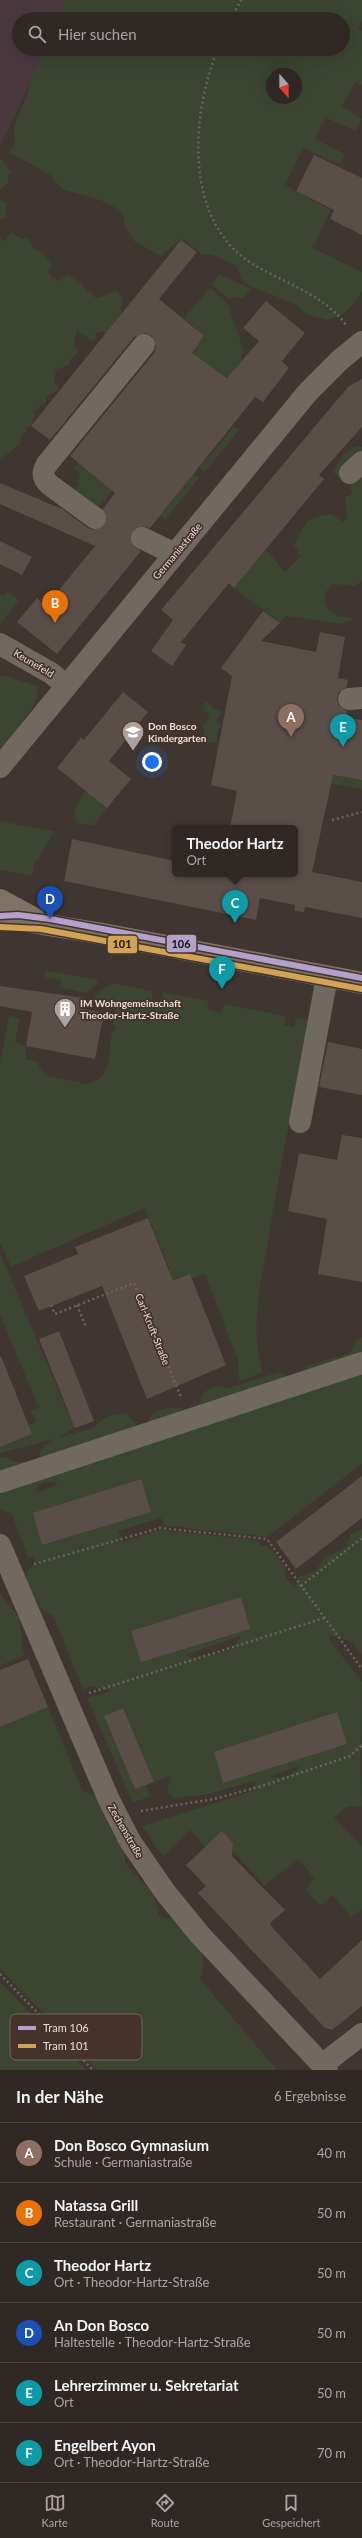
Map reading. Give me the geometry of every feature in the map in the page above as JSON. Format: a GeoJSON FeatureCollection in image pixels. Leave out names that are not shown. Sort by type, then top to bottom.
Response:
{"type":"FeatureCollection","features":[{"type":"Feature","properties":{"kind":"main road"},"geometry":{"type":"LineString","coordinates":[[0,900],[43,924]]}},
{"type":"Feature","properties":{"kind":"main road"},"geometry":{"type":"LineString","coordinates":[[0,920],[43,924],[362,983]]}},
{"type":"Feature","properties":{"kind":"street","name":"Germaniastraße"},"geometry":{"type":"LineString","coordinates":[[0,766],[308,392],[340,360],[362,342]]}},
{"type":"Feature","properties":{"kind":"street"},"geometry":{"type":"LineString","coordinates":[[95,518],[50,485],[44,478],[43,472],[47,464],[144,345]]}},
{"type":"Feature","properties":{"kind":"street"},"geometry":{"type":"LineString","coordinates":[[142,538],[175,554]]}},
{"type":"Feature","properties":{"kind":"street","name":"Keunefeld"},"geometry":{"type":"LineString","coordinates":[[0,644],[51,673],[66,685]]}},
{"type":"Feature","properties":{"kind":"street"},"geometry":{"type":"LineString","coordinates":[[300,1122],[327,977]]}},
{"type":"Feature","properties":{"kind":"street"},"geometry":{"type":"LineString","coordinates":[[0,1482],[190,1418],[362,1363]]}},
{"type":"Feature","properties":{"kind":"street","name":"Zechenstraße"},"geometry":{"type":"LineString","coordinates":[[0,1545],[65,1701],[117,1816],[146,1864],[184,1916],[325,2068]]}},
{"type":"Feature","properties":{"kind":"street"},"geometry":{"type":"LineString","coordinates":[[325,2068],[362,2034]]}},
{"type":"Feature","properties":{"kind":"path"},"geometry":{"type":"LineString","coordinates":[[235,12],[241,0]]}},
{"type":"Feature","properties":{"kind":"path"},"geometry":{"type":"LineString","coordinates":[[216,56],[205,91],[198,133],[199,177],[209,208],[228,241],[244,258],[325,304],[340,316]]}},
{"type":"Feature","properties":{"kind":"path"},"geometry":{"type":"LineString","coordinates":[[332,820],[362,812]]}},
{"type":"Feature","properties":{"kind":"path","name":"Carl-Kruft-Straße"},"geometry":{"type":"LineString","coordinates":[[51,1305],[55,1314],[134,1283],[190,1418]]}},
{"type":"Feature","properties":{"kind":"path"},"geometry":{"type":"LineString","coordinates":[[78,1306],[86,1327]]}},
{"type":"Feature","properties":{"kind":"path"},"geometry":{"type":"LineString","coordinates":[[10,1571],[160,1528],[267,1539],[362,1669]]}},
{"type":"Feature","properties":{"kind":"path"},"geometry":{"type":"LineString","coordinates":[[301,1586],[362,1538]]}},
{"type":"Feature","properties":{"kind":"path"},"geometry":{"type":"LineString","coordinates":[[65,1701],[324,1618]]}},
{"type":"Feature","properties":{"kind":"path"},"geometry":{"type":"LineString","coordinates":[[117,1816],[214,1799],[262,1786],[350,1756],[362,1745]]}},
{"type":"Feature","properties":{"kind":"path"},"geometry":{"type":"LineString","coordinates":[[0,1974],[39,2014]]}},
{"type":"Feature","properties":{"kind":"path"},"geometry":{"type":"LineString","coordinates":[[83,2060],[93,2070]]}},
{"type":"Feature","properties":{"kind":"shaded area"},"geometry":{"type":"Polygon","coordinates":[[[0,0],[69,0],[63,12],[12,12],[12,56],[43,56],[0,147],[0,0]]]}},
{"type":"Feature","properties":{"kind":"green space"},"geometry":{"type":"Polygon","coordinates":[[[65,0],[362,0],[362,21],[358,29],[362,31],[362,85],[355,82],[342,106],[362,119],[356,131],[326,118],[315,139],[345,154],[340,165],[303,148],[285,185],[330,210],[313,248],[362,272],[362,291],[355,302],[343,315],[327,320],[308,315],[295,304],[252,287],[241,279],[237,266],[211,254],[202,256],[181,239],[161,256],[135,242],[126,228],[123,215],[118,209],[100,200],[62,189],[49,174],[10,153],[15,140],[14,126],[28,93],[33,72],[42,56],[350,56],[350,12],[62,12],[65,0]]]}},
{"type":"Feature","properties":{"kind":"green space"},"geometry":{"type":"Polygon","coordinates":[[[0,157],[11,172],[8,176],[8,183],[0,190],[0,157]]]}},
{"type":"Feature","properties":{"kind":"green space"},"geometry":{"type":"Polygon","coordinates":[[[0,199],[8,205],[5,208],[7,218],[0,220],[0,199]]]}},
{"type":"Feature","properties":{"kind":"green space"},"geometry":{"type":"Polygon","coordinates":[[[11,232],[23,239],[28,238],[33,248],[43,253],[52,266],[48,272],[51,277],[59,281],[67,275],[80,282],[88,292],[92,292],[94,297],[98,298],[116,291],[123,298],[121,310],[128,319],[109,334],[103,331],[95,333],[96,338],[92,341],[77,330],[74,340],[78,353],[70,360],[70,364],[56,370],[54,382],[58,387],[57,391],[46,397],[46,402],[34,411],[35,416],[31,426],[26,428],[26,432],[20,438],[20,444],[0,460],[0,239],[5,241],[11,232]]]}},
{"type":"Feature","properties":{"kind":"green space"},"geometry":{"type":"Polygon","coordinates":[[[219,274],[251,289],[243,299],[239,297],[229,299],[211,285],[219,274]]]}},
{"type":"Feature","properties":{"kind":"green space"},"geometry":{"type":"Polygon","coordinates":[[[210,288],[227,302],[244,351],[241,355],[242,361],[229,378],[212,369],[98,508],[74,490],[79,484],[76,482],[80,477],[79,472],[74,469],[75,466],[192,352],[204,337],[184,318],[210,288]]]}},
{"type":"Feature","properties":{"kind":"green space"},"geometry":{"type":"Polygon","coordinates":[[[234,426],[239,430],[205,472],[199,468],[234,426]]]}},
{"type":"Feature","properties":{"kind":"green space"},"geometry":{"type":"Polygon","coordinates":[[[356,446],[362,447],[362,581],[354,586],[333,584],[327,590],[324,603],[332,613],[342,617],[350,617],[352,620],[341,624],[286,616],[280,623],[234,588],[266,549],[285,572],[301,556],[294,546],[304,526],[310,520],[315,517],[332,514],[343,522],[347,518],[345,497],[352,494],[350,486],[333,472],[343,454],[356,446]]]}},
{"type":"Feature","properties":{"kind":"green space"},"geometry":{"type":"Polygon","coordinates":[[[193,474],[199,478],[166,519],[160,516],[193,474]]]}},
{"type":"Feature","properties":{"kind":"green space"},"geometry":{"type":"Polygon","coordinates":[[[8,592],[19,600],[0,624],[0,595],[3,596],[8,592]]]}},
{"type":"Feature","properties":{"kind":"green space"},"geometry":{"type":"Polygon","coordinates":[[[2,675],[37,686],[37,695],[32,708],[17,731],[15,739],[0,747],[0,677],[2,675]]]}},
{"type":"Feature","properties":{"kind":"green space"},"geometry":{"type":"Polygon","coordinates":[[[208,702],[214,709],[222,711],[216,721],[221,726],[217,733],[217,742],[209,744],[205,740],[203,726],[210,717],[203,709],[204,703],[208,702]]]}},
{"type":"Feature","properties":{"kind":"green space"},"geometry":{"type":"Polygon","coordinates":[[[320,773],[362,780],[362,789],[329,783],[320,773]]]}},
{"type":"Feature","properties":{"kind":"green space"},"geometry":{"type":"Polygon","coordinates":[[[85,790],[107,808],[93,826],[77,823],[74,811],[85,790]]]}},
{"type":"Feature","properties":{"kind":"green space"},"geometry":{"type":"Polygon","coordinates":[[[0,821],[54,831],[38,860],[35,860],[32,876],[0,870],[0,821]]]}},
{"type":"Feature","properties":{"kind":"green space"},"geometry":{"type":"Polygon","coordinates":[[[45,970],[98,980],[97,984],[85,993],[60,987],[61,980],[44,977],[45,970]]]}},
{"type":"Feature","properties":{"kind":"green space"},"geometry":{"type":"Polygon","coordinates":[[[112,983],[153,991],[152,1000],[161,1001],[163,992],[209,1001],[207,1009],[222,1013],[224,1004],[286,1016],[284,1025],[294,1027],[296,1018],[310,1020],[293,1102],[260,1291],[257,1339],[263,1372],[239,1381],[238,1360],[205,1274],[153,1292],[148,1279],[170,1271],[145,1208],[11,1267],[0,1243],[0,1063],[9,1016],[20,1018],[15,1043],[26,1046],[26,1059],[36,1061],[45,1075],[86,1084],[95,1081],[101,1076],[108,1063],[112,1031],[115,1032],[116,1027],[113,1026],[116,1003],[105,1000],[104,1008],[93,1006],[95,995],[112,983]]]}},
{"type":"Feature","properties":{"kind":"green space"},"geometry":{"type":"Polygon","coordinates":[[[0,1253],[70,1417],[74,1416],[76,1427],[57,1438],[93,1428],[104,1419],[116,1414],[126,1413],[138,1426],[146,1425],[155,1413],[167,1408],[196,1410],[204,1392],[217,1385],[229,1388],[279,1372],[287,1377],[302,1380],[306,1366],[350,1353],[356,1341],[362,1337],[362,1464],[267,1537],[166,1526],[161,1518],[118,1531],[123,1542],[159,1530],[257,1540],[261,1546],[265,1545],[272,1550],[285,1567],[286,1579],[296,1587],[298,1577],[315,1572],[325,1557],[340,1551],[347,1545],[350,1535],[362,1529],[362,1655],[352,1642],[331,1636],[329,1639],[362,1682],[360,1767],[362,1805],[360,1808],[348,1806],[334,1818],[362,1846],[362,1909],[351,1917],[333,1895],[320,1906],[306,1890],[314,1878],[299,1859],[264,1886],[232,1850],[233,1843],[225,1834],[221,1834],[205,1847],[190,1830],[163,1856],[142,1826],[247,1793],[258,1780],[205,1795],[174,1798],[167,1791],[171,1776],[154,1782],[123,1708],[104,1716],[135,1789],[146,1785],[150,1796],[133,1803],[87,1698],[113,1691],[91,1687],[83,1690],[53,1615],[40,1608],[26,1578],[26,1572],[35,1563],[35,1556],[28,1558],[12,1514],[0,1510],[0,1458],[5,1457],[12,1461],[37,1464],[41,1449],[54,1439],[0,1453],[0,1447],[32,1434],[28,1425],[36,1422],[31,1411],[39,1408],[0,1315],[0,1253]],[[44,1482],[38,1486],[35,1493],[58,1485],[55,1482],[44,1482]],[[241,1636],[185,1655],[191,1658],[229,1651],[241,1636]],[[300,1766],[271,1776],[287,1776],[300,1766]]]}},
{"type":"Feature","properties":{"kind":"green space"},"geometry":{"type":"Polygon","coordinates":[[[0,1593],[19,1617],[23,1643],[21,1645],[25,1655],[0,1666],[0,1593]]]}},
{"type":"Feature","properties":{"kind":"green space"},"geometry":{"type":"Polygon","coordinates":[[[48,1707],[82,1791],[100,1797],[109,1826],[125,1852],[125,1863],[153,1893],[159,1916],[181,1922],[196,1942],[200,1948],[203,1962],[203,1970],[200,1979],[277,2070],[98,2070],[88,2060],[142,2060],[142,2014],[44,2014],[0,1969],[0,1727],[48,1707]]]}},
{"type":"Feature","properties":{"kind":"green space"},"geometry":{"type":"Polygon","coordinates":[[[0,1982],[31,2014],[10,2014],[10,2060],[76,2060],[86,2070],[0,2070],[0,1982]]]}},
{"type":"Feature","properties":{"kind":"building"},"geometry":{"type":"Polygon","coordinates":[[[314,155],[362,178],[362,235],[330,219],[334,210],[296,191],[314,155]]]}},
{"type":"Feature","properties":{"kind":"building"},"geometry":{"type":"Polygon","coordinates":[[[181,240],[197,252],[159,299],[204,336],[192,353],[227,378],[259,341],[243,328],[266,301],[305,333],[282,361],[289,368],[263,402],[255,397],[150,528],[141,526],[131,532],[131,545],[141,551],[57,654],[17,622],[37,598],[46,606],[95,546],[0,504],[0,483],[62,509],[88,528],[94,530],[105,526],[107,519],[103,509],[115,493],[70,456],[154,353],[156,347],[152,336],[146,333],[134,337],[50,440],[31,426],[181,240]]]}},
{"type":"Feature","properties":{"kind":"building"},"geometry":{"type":"Polygon","coordinates":[[[362,379],[362,427],[319,475],[324,479],[234,588],[229,583],[181,642],[186,645],[172,666],[151,651],[173,620],[161,610],[348,387],[362,379]]]}},
{"type":"Feature","properties":{"kind":"building"},"geometry":{"type":"Polygon","coordinates":[[[0,541],[32,557],[22,575],[0,564],[0,541]]]}},
{"type":"Feature","properties":{"kind":"building"},"geometry":{"type":"Polygon","coordinates":[[[263,611],[280,623],[261,641],[316,652],[320,632],[345,637],[338,678],[348,680],[347,687],[338,693],[337,700],[339,706],[347,711],[346,718],[362,720],[362,780],[333,775],[312,872],[362,882],[362,918],[305,907],[304,912],[295,911],[295,905],[260,898],[256,920],[64,881],[72,839],[172,860],[172,877],[298,877],[298,825],[231,825],[237,791],[211,785],[232,676],[221,668],[263,611]]]}},
{"type":"Feature","properties":{"kind":"building"},"geometry":{"type":"Polygon","coordinates":[[[123,692],[148,712],[109,761],[131,779],[107,808],[57,768],[81,738],[84,740],[123,692]]]}},
{"type":"Feature","properties":{"kind":"building","name":"IM Wohngemeinschaft Theodor-Hartz-Straße"},"geometry":{"type":"Polygon","coordinates":[[[0,986],[84,998],[82,1009],[104,1013],[95,1059],[26,1046],[32,1012],[0,1006],[0,986]]]}},
{"type":"Feature","properties":{"kind":"building"},"geometry":{"type":"Polygon","coordinates":[[[328,1042],[362,1049],[362,1095],[319,1087],[328,1042]]]}},
{"type":"Feature","properties":{"kind":"building"},"geometry":{"type":"Polygon","coordinates":[[[342,1135],[362,1138],[362,1282],[318,1274],[327,1219],[288,1211],[299,1153],[337,1160],[342,1135]]]}},
{"type":"Feature","properties":{"kind":"building"},"geometry":{"type":"Polygon","coordinates":[[[148,1218],[173,1281],[190,1274],[226,1365],[147,1399],[102,1286],[39,1311],[24,1276],[78,1254],[75,1247],[148,1218]]]}},
{"type":"Feature","properties":{"kind":"building"},"geometry":{"type":"Polygon","coordinates":[[[59,1331],[94,1421],[75,1428],[39,1339],[59,1331]]]}},
{"type":"Feature","properties":{"kind":"building"},"geometry":{"type":"Polygon","coordinates":[[[1,1356],[32,1434],[0,1447],[0,1357],[1,1356]]]}},
{"type":"Feature","properties":{"kind":"building"},"geometry":{"type":"Polygon","coordinates":[[[362,1476],[362,1518],[296,1569],[276,1542],[362,1476]]]}},
{"type":"Feature","properties":{"kind":"building"},"geometry":{"type":"Polygon","coordinates":[[[141,1479],[151,1512],[42,1545],[33,1513],[141,1479]]]}},
{"type":"Feature","properties":{"kind":"building"},"geometry":{"type":"Polygon","coordinates":[[[241,1597],[250,1629],[141,1662],[131,1631],[241,1597]]]}},
{"type":"Feature","properties":{"kind":"building"},"geometry":{"type":"Polygon","coordinates":[[[28,1659],[48,1707],[0,1727],[0,1670],[28,1659]]]}},
{"type":"Feature","properties":{"kind":"building"},"geometry":{"type":"Polygon","coordinates":[[[123,1708],[154,1782],[135,1789],[104,1716],[123,1708]]]}},
{"type":"Feature","properties":{"kind":"building"},"geometry":{"type":"Polygon","coordinates":[[[337,1712],[347,1744],[223,1783],[214,1752],[337,1712]]]}},
{"type":"Feature","properties":{"kind":"building"},"geometry":{"type":"Polygon","coordinates":[[[222,1831],[233,1843],[232,1856],[285,1910],[270,1923],[272,1927],[320,1979],[362,1940],[362,2006],[332,2030],[325,2028],[198,1893],[206,1886],[186,1865],[222,1831]]]}},
{"type":"Feature","properties":{"kind":"tunnel"},"geometry":{"type":"LineString","coordinates":[[95,518],[142,538]]}},
{"type":"Feature","properties":{"kind":"tram line","name":"106"},"geometry":{"type":"LineString","coordinates":[[0,916],[18,915],[50,919],[362,978]]}},
{"type":"Feature","properties":{"kind":"tram line","name":"101"},"geometry":{"type":"LineString","coordinates":[[0,927],[41,929],[362,989]]}},
{"type":"Feature","properties":{"kind":"place","name":"Natassa Grill"},"geometry":{"type":"Point","coordinates":[55,623]}},
{"type":"Feature","properties":{"kind":"place","name":"Don Bosco Gymnasium"},"geometry":{"type":"Point","coordinates":[291,737]}},
{"type":"Feature","properties":{"kind":"place","name":"Lehrerzimmer u. Sekretariat"},"geometry":{"type":"Point","coordinates":[343,747]}},
{"type":"Feature","properties":{"kind":"place","name":"Don Bosco Kindergarten"},"geometry":{"type":"Point","coordinates":[133,752]}},
{"type":"Feature","properties":{"kind":"place","name":"An Don Bosco"},"geometry":{"type":"Point","coordinates":[50,919]}},
{"type":"Feature","properties":{"kind":"place","name":"Theodor Hartz"},"geometry":{"type":"Point","coordinates":[235,923]}},
{"type":"Feature","properties":{"kind":"place","name":"Engelbert Ayon"},"geometry":{"type":"Point","coordinates":[222,989]}},
{"type":"Feature","properties":{"kind":"place","name":"IM Wohngemeinschaft Theodor-Hartz-Straße"},"geometry":{"type":"Point","coordinates":[65,1028]}}]}
